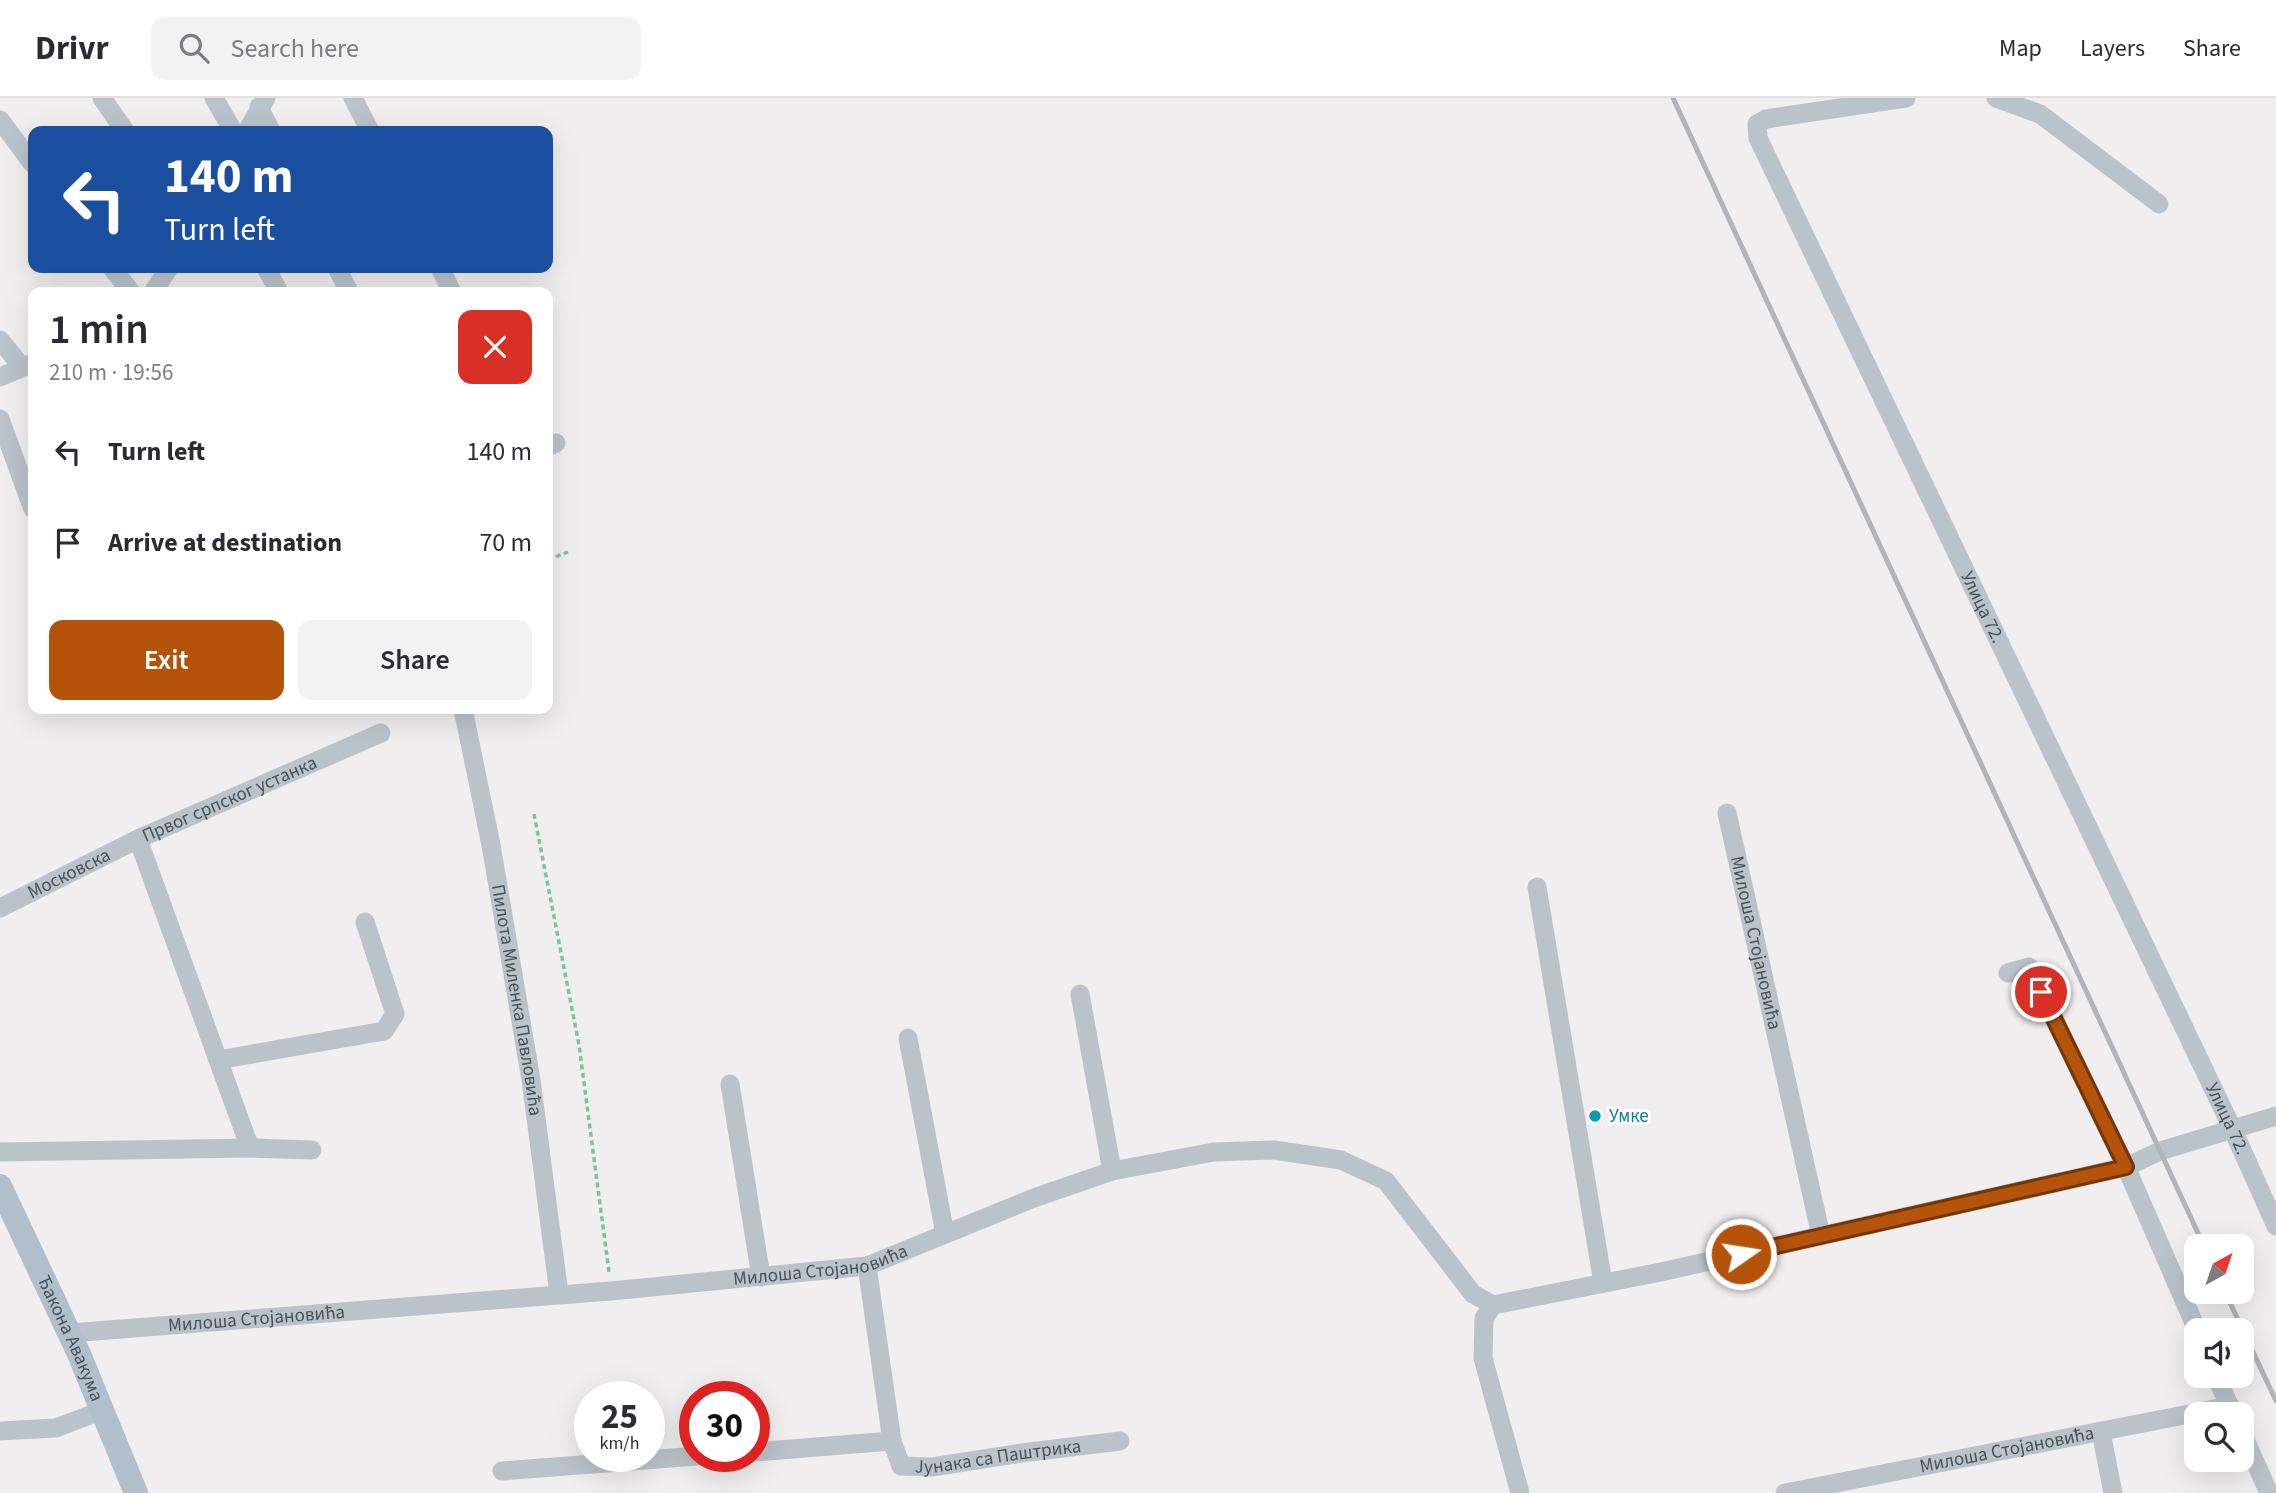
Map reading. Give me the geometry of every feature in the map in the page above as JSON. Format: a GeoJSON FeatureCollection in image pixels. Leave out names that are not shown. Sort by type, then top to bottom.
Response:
{"type":"FeatureCollection","features":[{"type":"Feature","properties":{"kind":"main road","name":"Ђакона Авакума"},"geometry":{"type":"LineString","coordinates":[[0,1186],[70,1334],[136,1493]]}},
{"type":"Feature","properties":{"kind":"street"},"geometry":{"type":"LineString","coordinates":[[102,98],[122,126]]}},
{"type":"Feature","properties":{"kind":"street"},"geometry":{"type":"LineString","coordinates":[[214,98],[230,126]]}},
{"type":"Feature","properties":{"kind":"street"},"geometry":{"type":"LineString","coordinates":[[353,98],[367,126]]}},
{"type":"Feature","properties":{"kind":"street","name":"Улица 72."},"geometry":{"type":"LineString","coordinates":[[1906,98],[1766,119],[1757,124],[1758,138],[2233,1130],[2276,1226]]}},
{"type":"Feature","properties":{"kind":"street"},"geometry":{"type":"LineString","coordinates":[[1996,98],[2040,114],[2159,204]]}},
{"type":"Feature","properties":{"kind":"street"},"geometry":{"type":"LineString","coordinates":[[250,126],[262,102]]}},
{"type":"Feature","properties":{"kind":"street"},"geometry":{"type":"LineString","coordinates":[[262,102],[269,126]]}},
{"type":"Feature","properties":{"kind":"street"},"geometry":{"type":"LineString","coordinates":[[0,120],[28,156]]}},
{"type":"Feature","properties":{"kind":"street"},"geometry":{"type":"LineString","coordinates":[[116,273],[127,287]]}},
{"type":"Feature","properties":{"kind":"street"},"geometry":{"type":"LineString","coordinates":[[0,340],[27,365],[0,377]]}},
{"type":"Feature","properties":{"kind":"street"},"geometry":{"type":"LineString","coordinates":[[0,419],[28,495]]}},
{"type":"Feature","properties":{"kind":"street","name":"Пилота Миленка Павловића"},"geometry":{"type":"LineString","coordinates":[[464,714],[491,845],[531,1080],[559,1294]]}},
{"type":"Feature","properties":{"kind":"street","name":"Првог српског устанка"},"geometry":{"type":"LineString","coordinates":[[250,1149],[138,839],[381,733]]}},
{"type":"Feature","properties":{"kind":"street","name":"Милоша Стојановића"},"geometry":{"type":"LineString","coordinates":[[1727,813],[1821,1236]]}},
{"type":"Feature","properties":{"kind":"street","name":"Московска"},"geometry":{"type":"LineString","coordinates":[[0,908],[138,839]]}},
{"type":"Feature","properties":{"kind":"street"},"geometry":{"type":"LineString","coordinates":[[1537,887],[1603,1283]]}},
{"type":"Feature","properties":{"kind":"street"},"geometry":{"type":"LineString","coordinates":[[218,1059],[384,1031],[395,1014],[365,922]]}},
{"type":"Feature","properties":{"kind":"street"},"geometry":{"type":"LineString","coordinates":[[2008,973],[2029,967],[2126,1167],[2192,1318]]}},
{"type":"Feature","properties":{"kind":"street"},"geometry":{"type":"LineString","coordinates":[[1080,994],[1112,1171]]}},
{"type":"Feature","properties":{"kind":"street"},"geometry":{"type":"LineString","coordinates":[[908,1038],[945,1234]]}},
{"type":"Feature","properties":{"kind":"street"},"geometry":{"type":"LineString","coordinates":[[730,1084],[761,1277]]}},
{"type":"Feature","properties":{"kind":"street"},"geometry":{"type":"LineString","coordinates":[[1520,1493],[1483,1358],[1485,1318],[1493,1305],[1821,1236],[2126,1167],[2160,1151],[2276,1116]]}},
{"type":"Feature","properties":{"kind":"street"},"geometry":{"type":"LineString","coordinates":[[0,1152],[312,1150]]}},
{"type":"Feature","properties":{"kind":"street","name":"Милоша Стојановића"},"geometry":{"type":"LineString","coordinates":[[70,1334],[611,1291],[867,1266],[1034,1198],[1112,1171],[1214,1152],[1274,1150],[1341,1160],[1386,1181],[1473,1294],[1493,1305]]}},
{"type":"Feature","properties":{"kind":"street","name":"Јунака са Паштрика"},"geometry":{"type":"LineString","coordinates":[[867,1266],[892,1441],[901,1466],[932,1467],[1120,1441]]}},
{"type":"Feature","properties":{"kind":"street"},"geometry":{"type":"LineString","coordinates":[[0,1431],[56,1427],[103,1410]]}},
{"type":"Feature","properties":{"kind":"street","name":"Милоша Стојановића"},"geometry":{"type":"LineString","coordinates":[[1785,1493],[2184,1418]]}},
{"type":"Feature","properties":{"kind":"street"},"geometry":{"type":"LineString","coordinates":[[2101,1432],[2113,1493]]}},
{"type":"Feature","properties":{"kind":"street","name":"Јунака са Паштрика"},"geometry":{"type":"LineString","coordinates":[[770,1451],[892,1441]]}},
{"type":"Feature","properties":{"kind":"street"},"geometry":{"type":"LineString","coordinates":[[502,1471],[679,1457]]}},
{"type":"Feature","properties":{"kind":"street"},"geometry":{"type":"LineString","coordinates":[[2254,1460],[2269,1493]]}},
{"type":"Feature","properties":{"kind":"path"},"geometry":{"type":"LineString","coordinates":[[553,558],[568,552]]}},
{"type":"Feature","properties":{"kind":"path"},"geometry":{"type":"LineString","coordinates":[[534,814],[579,1045],[611,1291]]}},
{"type":"Feature","properties":{"kind":"railway"},"geometry":{"type":"LineString","coordinates":[[1673,98],[2198,1234]]}},
{"type":"Feature","properties":{"kind":"railway"},"geometry":{"type":"LineString","coordinates":[[2231,1304],[2276,1401]]}},
{"type":"Feature","properties":{"kind":"place","name":"Умке"},"geometry":{"type":"Point","coordinates":[1595,1116]}},
{"type":"Feature","properties":{"kind":"route"},"geometry":{"type":"LineString","coordinates":[[1741,1254],[2126,1167],[2041,992]]}}]}
